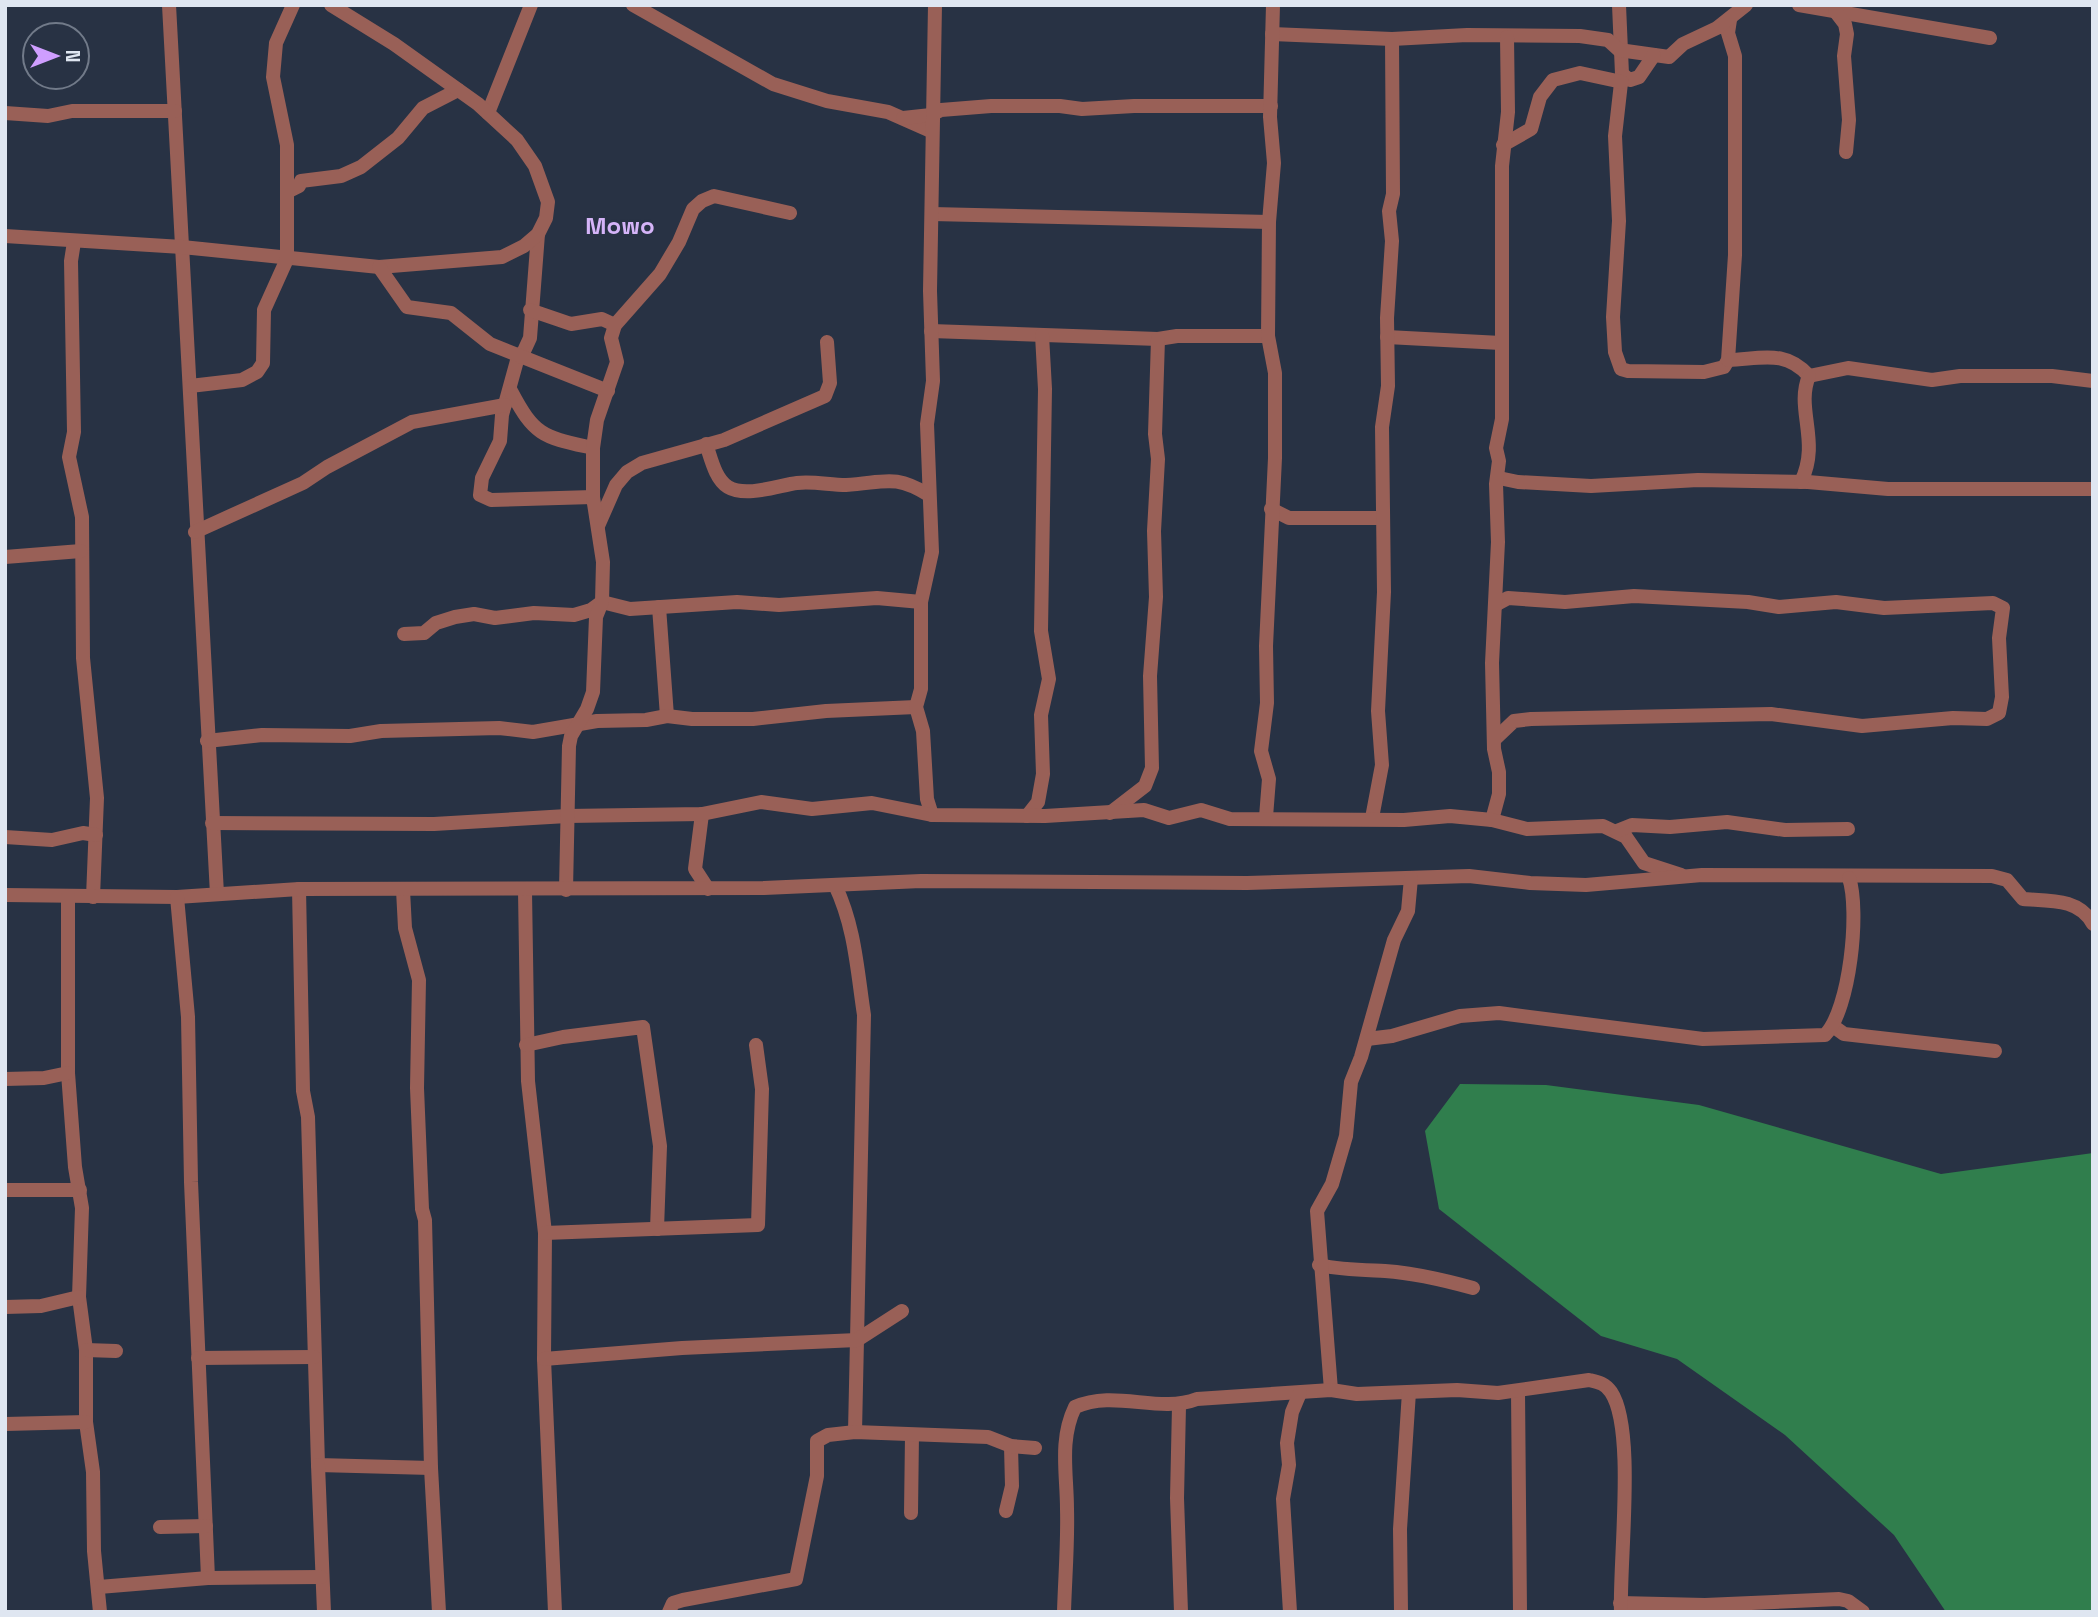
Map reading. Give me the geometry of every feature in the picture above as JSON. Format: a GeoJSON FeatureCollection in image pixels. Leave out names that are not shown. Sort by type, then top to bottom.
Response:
{"type":"FeatureCollection","features":[{"type":"Feature","properties":{"kind":"street"},"geometry":{"type":"LineString","coordinates":[[169,5],[190,386],[195,532],[217,894]]}},
{"type":"Feature","properties":{"kind":"street"},"geometry":{"type":"LineString","coordinates":[[190,386],[242,380],[261,367],[264,310],[287,259],[289,191],[286,133],[272,77],[276,43],[293,5]]}},
{"type":"Feature","properties":{"kind":"street"},"geometry":{"type":"LineString","coordinates":[[331,5],[394,44],[488,113],[517,140],[543,182],[548,202],[546,218],[538,234],[530,310],[530,338],[518,357],[511,391],[505,405],[500,441],[480,484],[480,495],[484,499],[593,497]]}},
{"type":"Feature","properties":{"kind":"street"},"geometry":{"type":"LineString","coordinates":[[488,113],[531,5]]}},
{"type":"Feature","properties":{"kind":"street"},"geometry":{"type":"LineString","coordinates":[[632,5],[773,84],[828,101],[903,118],[931,131]]}},
{"type":"Feature","properties":{"kind":"street"},"geometry":{"type":"LineString","coordinates":[[926,814],[924,743],[916,708],[921,689],[921,602],[932,552],[927,424],[933,382],[931,131],[935,5]]}},
{"type":"Feature","properties":{"kind":"street"},"geometry":{"type":"LineString","coordinates":[[1266,817],[1269,779],[1261,751],[1268,703],[1275,373],[1268,336],[1269,222],[1274,163],[1271,106],[1273,5]]}},
{"type":"Feature","properties":{"kind":"street"},"geometry":{"type":"LineString","coordinates":[[1619,5],[1622,78],[1615,145],[1619,221],[1614,317],[1618,362],[1621,369],[1628,371],[1704,372],[1724,367],[1728,360],[1729,319],[1734,290],[1735,56],[1725,27]]}},
{"type":"Feature","properties":{"kind":"street"},"geometry":{"type":"LineString","coordinates":[[1272,34],[1392,39],[1467,35],[1580,36],[1608,40],[1619,50],[1674,55],[1683,44],[1725,27],[1746,5]]}},
{"type":"Feature","properties":{"kind":"street"},"geometry":{"type":"LineString","coordinates":[[1799,5],[1990,38]]}},
{"type":"Feature","properties":{"kind":"street"},"geometry":{"type":"LineString","coordinates":[[1835,11],[1845,24],[1847,34],[1844,56],[1849,120],[1846,152]]}},
{"type":"Feature","properties":{"kind":"street"},"geometry":{"type":"LineString","coordinates":[[1492,820],[1499,794],[1494,740],[1494,700],[1502,602],[1497,588],[1496,484],[1499,478],[1496,448],[1502,419],[1503,145],[1508,112],[1507,37]]}},
{"type":"Feature","properties":{"kind":"street"},"geometry":{"type":"LineString","coordinates":[[1372,818],[1382,765],[1378,710],[1384,592],[1382,427],[1388,386],[1387,337],[1392,242],[1389,211],[1393,194],[1392,39]]}},
{"type":"Feature","properties":{"kind":"street"},"geometry":{"type":"LineString","coordinates":[[1503,145],[1531,129],[1540,97],[1553,80],[1580,73],[1630,80],[1639,77],[1654,55]]}},
{"type":"Feature","properties":{"kind":"street"},"geometry":{"type":"LineString","coordinates":[[289,191],[299,186],[301,181],[341,176],[361,167],[397,138],[423,108],[458,90]]}},
{"type":"Feature","properties":{"kind":"street"},"geometry":{"type":"LineString","coordinates":[[903,118],[932,115],[940,110],[992,106],[1060,106],[1082,109],[1157,105],[1271,106]]}},
{"type":"Feature","properties":{"kind":"street"},"geometry":{"type":"LineString","coordinates":[[5,113],[48,116],[72,111],[175,111]]}},
{"type":"Feature","properties":{"kind":"street"},"geometry":{"type":"LineString","coordinates":[[566,890],[569,746],[571,736],[593,692],[596,617],[602,602],[603,562],[593,497],[593,448],[597,420],[617,362],[611,338],[615,325],[660,274],[679,242],[693,209],[702,201],[715,196],[790,213]]}},
{"type":"Feature","properties":{"kind":"street"},"geometry":{"type":"LineString","coordinates":[[932,214],[1269,222]]}},
{"type":"Feature","properties":{"kind":"street"},"geometry":{"type":"LineString","coordinates":[[5,236],[182,247],[379,267],[502,257],[524,246],[538,234]]}},
{"type":"Feature","properties":{"kind":"street"},"geometry":{"type":"LineString","coordinates":[[74,242],[71,261],[74,432],[69,457],[82,517],[83,658],[97,798],[93,897]]}},
{"type":"Feature","properties":{"kind":"street"},"geometry":{"type":"LineString","coordinates":[[379,267],[407,307],[451,313],[490,344],[608,391]]}},
{"type":"Feature","properties":{"kind":"street"},"geometry":{"type":"LineString","coordinates":[[530,310],[572,324],[602,319],[615,325]]}},
{"type":"Feature","properties":{"kind":"street"},"geometry":{"type":"LineString","coordinates":[[931,331],[1158,339],[1177,336],[1268,336]]}},
{"type":"Feature","properties":{"kind":"street"},"geometry":{"type":"LineString","coordinates":[[1027,816],[1038,802],[1043,774],[1041,715],[1049,679],[1041,631],[1045,390],[1042,335]]}},
{"type":"Feature","properties":{"kind":"street"},"geometry":{"type":"LineString","coordinates":[[1387,337],[1417,336],[1501,343]]}},
{"type":"Feature","properties":{"kind":"street"},"geometry":{"type":"LineString","coordinates":[[1110,813],[1145,786],[1152,768],[1150,676],[1156,597],[1154,531],[1158,460],[1155,434],[1158,339]]}},
{"type":"Feature","properties":{"kind":"street"},"geometry":{"type":"LineString","coordinates":[[598,526],[616,485],[627,472],[656,457],[740,433],[825,396],[830,383],[827,342]]}},
{"type":"Feature","properties":{"kind":"street"},"geometry":{"type":"LineString","coordinates":[[1728,360],[1785,359],[1799,365],[1809,376],[1807,421],[1811,456],[1801,482]]}},
{"type":"Feature","properties":{"kind":"street"},"geometry":{"type":"LineString","coordinates":[[1809,376],[1848,368],[1932,380],[1960,376],[2052,376],[2093,382]]}},
{"type":"Feature","properties":{"kind":"street"},"geometry":{"type":"LineString","coordinates":[[511,391],[526,420],[534,428],[556,440],[593,448]]}},
{"type":"Feature","properties":{"kind":"street"},"geometry":{"type":"LineString","coordinates":[[195,532],[303,484],[327,467],[412,422],[505,405]]}},
{"type":"Feature","properties":{"kind":"street"},"geometry":{"type":"LineString","coordinates":[[706,444],[719,477],[734,489],[769,491],[796,483],[849,485],[878,479],[914,485],[929,495]]}},
{"type":"Feature","properties":{"kind":"street"},"geometry":{"type":"LineString","coordinates":[[914,485],[930,476]]}},
{"type":"Feature","properties":{"kind":"street"},"geometry":{"type":"LineString","coordinates":[[1499,478],[1518,482],[1591,486],[1698,480],[1801,482],[1888,489],[2093,489]]}},
{"type":"Feature","properties":{"kind":"street"},"geometry":{"type":"LineString","coordinates":[[1271,509],[1289,517],[1382,517]]}},
{"type":"Feature","properties":{"kind":"street"},"geometry":{"type":"LineString","coordinates":[[5,557],[81,551]]}},
{"type":"Feature","properties":{"kind":"street"},"geometry":{"type":"LineString","coordinates":[[1494,700],[1501,712],[1514,722],[1623,719],[1669,714],[1728,717],[1771,714],[1853,726],[1953,718],[1987,719],[1999,713],[2001,707],[2000,638],[2003,608],[1993,603],[1884,608],[1836,602],[1779,607],[1748,602],[1634,596],[1565,602],[1502,602]]}},
{"type":"Feature","properties":{"kind":"street"},"geometry":{"type":"LineString","coordinates":[[602,602],[630,609],[737,602],[779,605],[877,598],[921,602]]}},
{"type":"Feature","properties":{"kind":"street"},"geometry":{"type":"LineString","coordinates":[[404,634],[424,633],[436,623],[455,617],[474,614],[495,618],[534,613],[574,615],[591,610],[602,602]]}},
{"type":"Feature","properties":{"kind":"street"},"geometry":{"type":"LineString","coordinates":[[659,607],[667,716]]}},
{"type":"Feature","properties":{"kind":"street"},"geometry":{"type":"LineString","coordinates":[[207,741],[262,735],[350,736],[381,731],[499,728],[533,732],[667,716],[692,719],[752,719],[826,711],[916,708]]}},
{"type":"Feature","properties":{"kind":"street"},"geometry":{"type":"LineString","coordinates":[[1494,740],[1514,722]]}},
{"type":"Feature","properties":{"kind":"street"},"geometry":{"type":"LineString","coordinates":[[1469,818],[1499,794]]}},
{"type":"Feature","properties":{"kind":"street"},"geometry":{"type":"LineString","coordinates":[[212,823],[264,821],[434,824],[567,816],[702,814],[761,802],[812,809],[872,803],[926,814],[1045,816],[1144,810],[1169,818],[1201,810],[1230,819],[1469,818],[1492,820],[1527,829],[1603,826],[1626,837],[1633,852],[1659,873]]}},
{"type":"Feature","properties":{"kind":"street"},"geometry":{"type":"LineString","coordinates":[[1038,802],[1045,816]]}},
{"type":"Feature","properties":{"kind":"street"},"geometry":{"type":"LineString","coordinates":[[702,814],[695,869],[708,888]]}},
{"type":"Feature","properties":{"kind":"street"},"geometry":{"type":"LineString","coordinates":[[1617,831],[1632,825],[1670,827],[1727,822],[1785,830],[1848,829]]}},
{"type":"Feature","properties":{"kind":"street"},"geometry":{"type":"LineString","coordinates":[[5,838],[52,840],[83,833],[96,835]]}},
{"type":"Feature","properties":{"kind":"street"},"geometry":{"type":"LineString","coordinates":[[5,895],[177,897],[299,889],[525,891],[921,881],[1247,883],[1469,876],[1530,883],[1586,885],[1659,873],[1682,876],[1849,878],[2000,877],[2007,880],[2019,897],[2069,904],[2089,917],[2093,924]]}},
{"type":"Feature","properties":{"kind":"street"},"geometry":{"type":"LineString","coordinates":[[1331,1390],[1319,1265],[1317,1211],[1332,1184],[1346,1136],[1350,1082],[1367,1039],[1394,940],[1408,911],[1412,878]]}},
{"type":"Feature","properties":{"kind":"street"},"geometry":{"type":"LineString","coordinates":[[1367,1039],[1401,1034],[1460,1016],[1499,1013],[1703,1039],[1825,1035],[1833,1026],[1845,990],[1854,928],[1855,899],[1849,878]]}},
{"type":"Feature","properties":{"kind":"street"},"geometry":{"type":"LineString","coordinates":[[835,885],[849,914],[864,1015],[855,1432]]}},
{"type":"Feature","properties":{"kind":"street"},"geometry":{"type":"LineString","coordinates":[[299,889],[303,1091],[308,1117],[324,1612]]}},
{"type":"Feature","properties":{"kind":"street"},"geometry":{"type":"LineString","coordinates":[[402,890],[405,928],[419,980],[418,1088],[430,1339],[431,1468],[439,1612]]}},
{"type":"Feature","properties":{"kind":"street"},"geometry":{"type":"LineString","coordinates":[[525,891],[526,1045],[545,1233],[544,1359],[555,1612]]}},
{"type":"Feature","properties":{"kind":"street"},"geometry":{"type":"LineString","coordinates":[[68,896],[68,1073],[80,1190],[83,1255],[79,1297],[86,1350],[86,1422],[93,1472],[94,1551],[100,1612]]}},
{"type":"Feature","properties":{"kind":"street"},"geometry":{"type":"LineString","coordinates":[[177,897],[188,1017],[198,1358],[208,1578]]}},
{"type":"Feature","properties":{"kind":"street"},"geometry":{"type":"LineString","coordinates":[[1833,1026],[1844,1034],[1995,1051]]}},
{"type":"Feature","properties":{"kind":"street"},"geometry":{"type":"LineString","coordinates":[[526,1045],[563,1037],[643,1027],[660,1146],[657,1229]]}},
{"type":"Feature","properties":{"kind":"street"},"geometry":{"type":"LineString","coordinates":[[545,1233],[758,1225],[762,1089],[756,1045]]}},
{"type":"Feature","properties":{"kind":"street"},"geometry":{"type":"LineString","coordinates":[[5,1079],[44,1078],[68,1073]]}},
{"type":"Feature","properties":{"kind":"street"},"geometry":{"type":"LineString","coordinates":[[5,1190],[80,1190]]}},
{"type":"Feature","properties":{"kind":"street"},"geometry":{"type":"LineString","coordinates":[[1319,1265],[1354,1272],[1388,1271],[1441,1279],[1473,1288]]}},
{"type":"Feature","properties":{"kind":"street"},"geometry":{"type":"LineString","coordinates":[[5,1307],[41,1306],[79,1297]]}},
{"type":"Feature","properties":{"kind":"street"},"geometry":{"type":"LineString","coordinates":[[544,1359],[682,1348],[857,1339],[901,1311]]}},
{"type":"Feature","properties":{"kind":"street"},"geometry":{"type":"LineString","coordinates":[[86,1350],[116,1351]]}},
{"type":"Feature","properties":{"kind":"street"},"geometry":{"type":"LineString","coordinates":[[198,1358],[314,1357]]}},
{"type":"Feature","properties":{"kind":"street"},"geometry":{"type":"LineString","coordinates":[[1064,1612],[1067,1509],[1064,1447],[1067,1424],[1075,1407],[1103,1400],[1135,1399],[1180,1406],[1197,1399],[1331,1390],[1357,1394],[1518,1392],[1588,1380],[1601,1383],[1613,1395],[1624,1435],[1621,1608],[1839,1599],[1848,1601],[1863,1612]]}},
{"type":"Feature","properties":{"kind":"street"},"geometry":{"type":"LineString","coordinates":[[1401,1612],[1400,1529],[1409,1392]]}},
{"type":"Feature","properties":{"kind":"street"},"geometry":{"type":"LineString","coordinates":[[1518,1392],[1520,1612]]}},
{"type":"Feature","properties":{"kind":"street"},"geometry":{"type":"LineString","coordinates":[[1290,1612],[1283,1499],[1289,1465],[1287,1443],[1292,1412],[1300,1393]]}},
{"type":"Feature","properties":{"kind":"street"},"geometry":{"type":"LineString","coordinates":[[1180,1406],[1177,1498],[1181,1612]]}},
{"type":"Feature","properties":{"kind":"street"},"geometry":{"type":"LineString","coordinates":[[5,1424],[86,1422]]}},
{"type":"Feature","properties":{"kind":"street"},"geometry":{"type":"LineString","coordinates":[[668,1612],[673,1603],[683,1600],[796,1579],[817,1476],[817,1441],[828,1435],[855,1432],[988,1437],[1011,1446],[1035,1448]]}},
{"type":"Feature","properties":{"kind":"street"},"geometry":{"type":"LineString","coordinates":[[912,1435],[912,1513]]}},
{"type":"Feature","properties":{"kind":"street"},"geometry":{"type":"LineString","coordinates":[[1006,1511],[1012,1486],[1011,1446]]}},
{"type":"Feature","properties":{"kind":"street"},"geometry":{"type":"LineString","coordinates":[[318,1465],[431,1468]]}},
{"type":"Feature","properties":{"kind":"street"},"geometry":{"type":"LineString","coordinates":[[160,1527],[206,1526]]}},
{"type":"Feature","properties":{"kind":"street"},"geometry":{"type":"LineString","coordinates":[[99,1587],[208,1578],[321,1577]]}},
{"type":"Feature","properties":{"kind":"green space"},"geometry":{"type":"Polygon","coordinates":[[[1460,1084],[1546,1085],[1699,1105],[1941,1174],[2093,1153],[2093,1612],[1946,1612],[1894,1535],[1785,1435],[1677,1359],[1601,1336],[1439,1209],[1425,1131],[1460,1084]]]}},
{"type":"Feature","properties":{"kind":"district","name":"Mowo"},"geometry":{"type":"Point","coordinates":[620,225]}}]}
